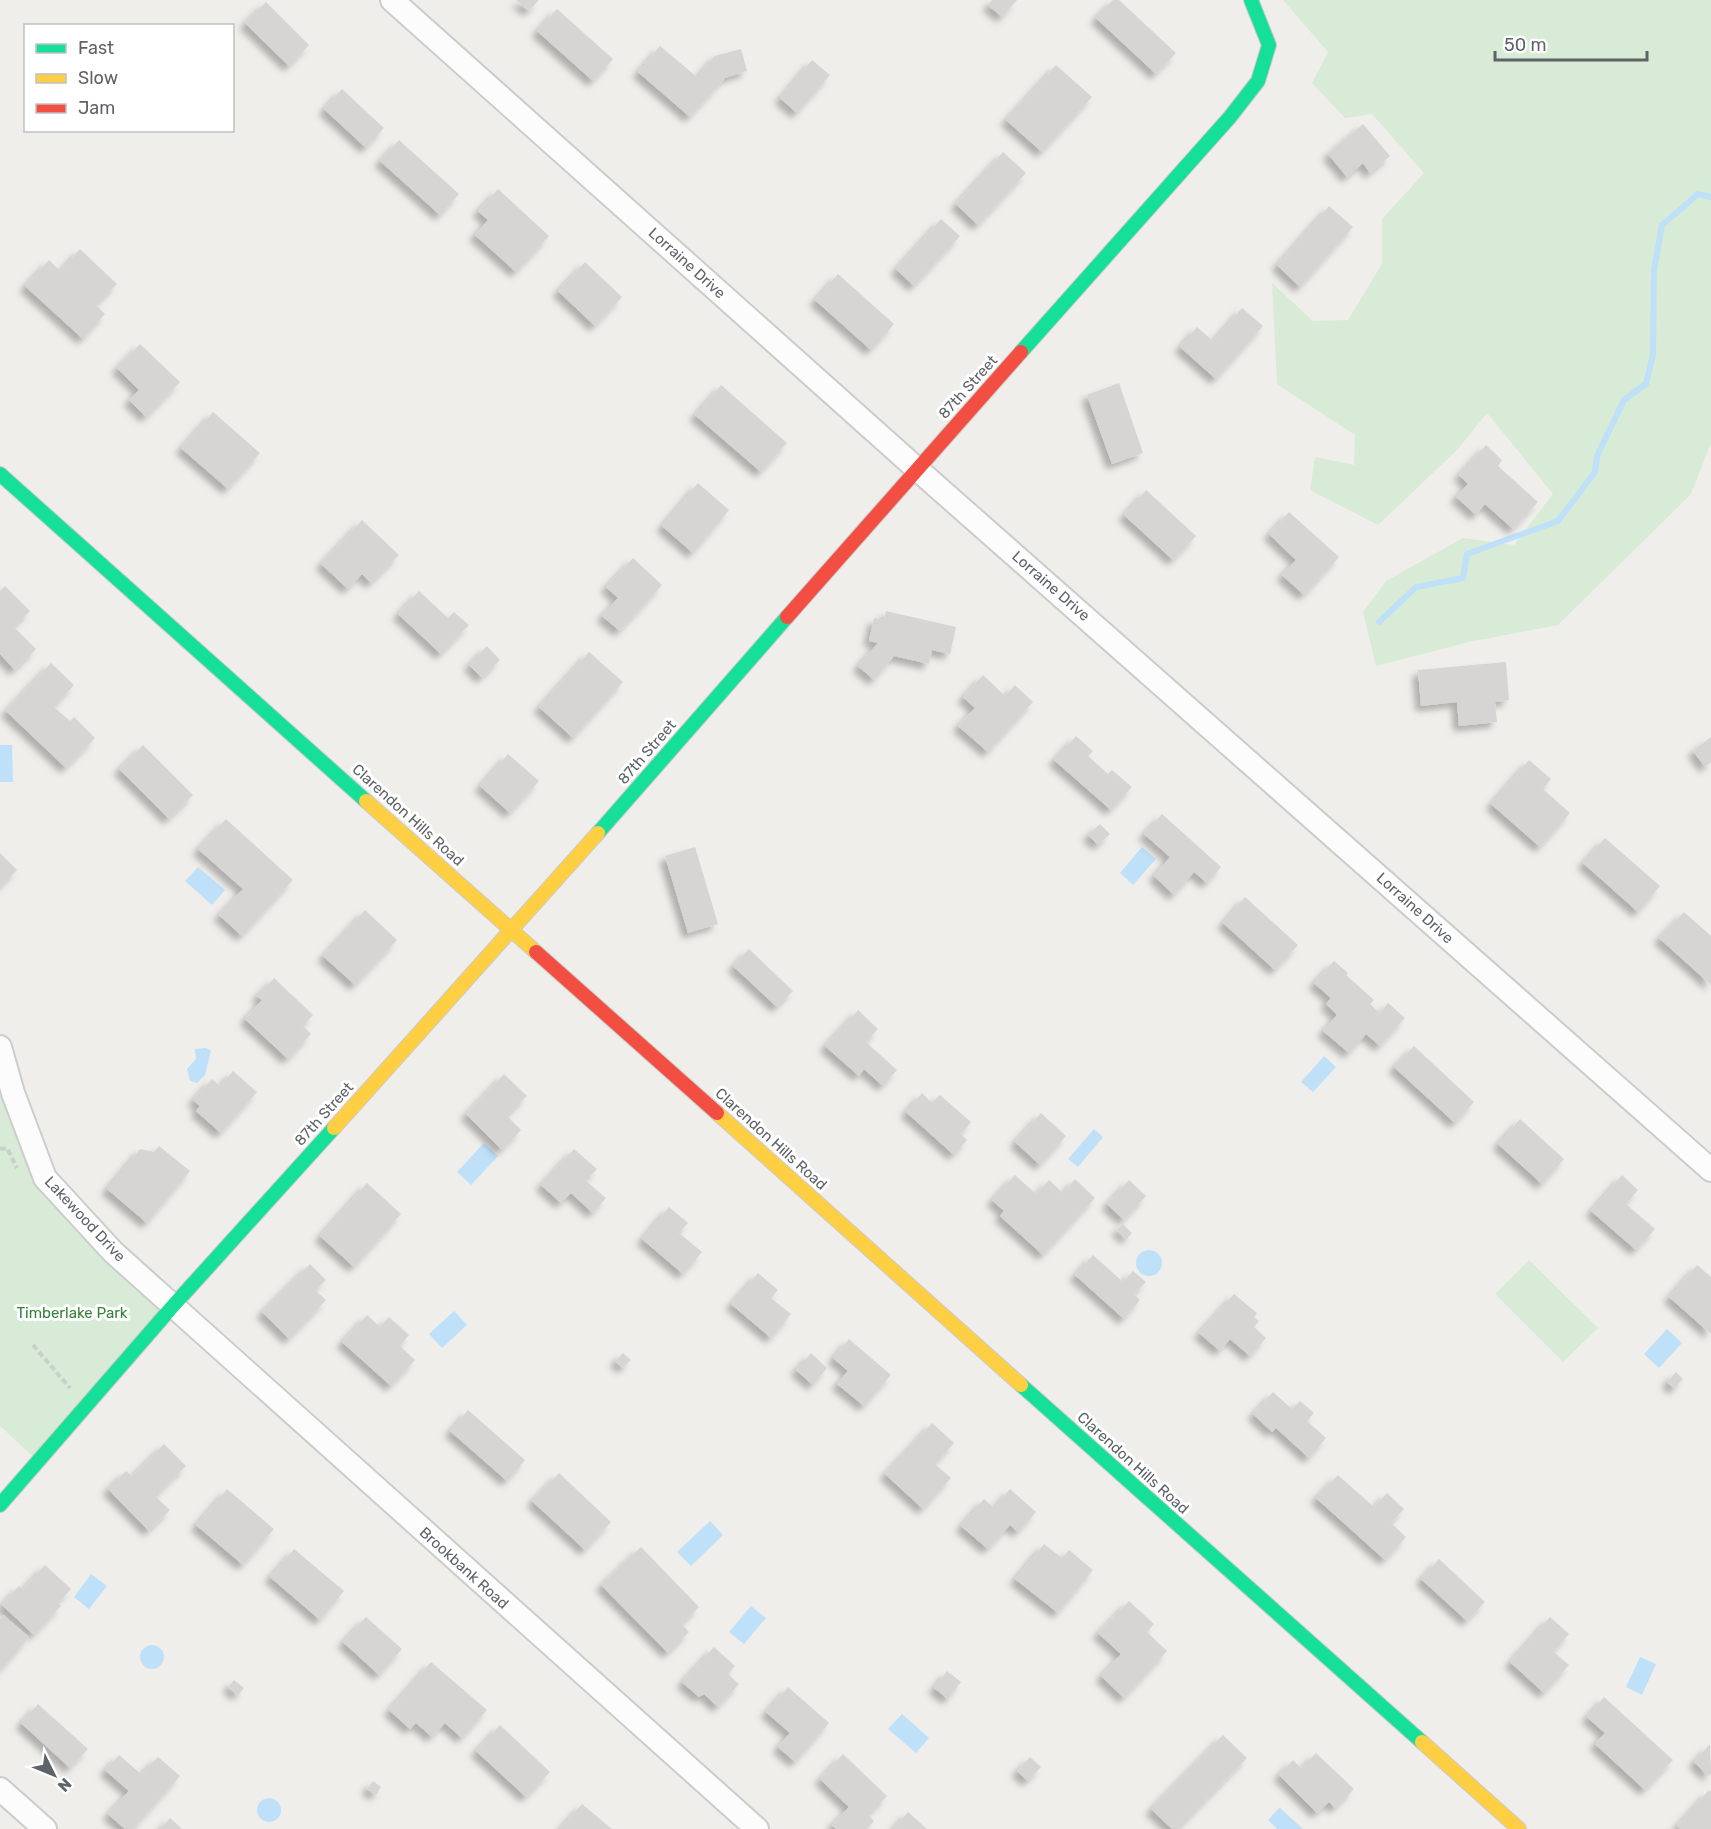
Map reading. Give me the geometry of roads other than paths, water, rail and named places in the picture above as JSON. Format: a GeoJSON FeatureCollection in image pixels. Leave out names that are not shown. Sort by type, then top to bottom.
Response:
{"type":"FeatureCollection","features":[{"type":"Feature","properties":{"kind":"street","name":"Lorraine Drive"},"geometry":{"type":"LineString","coordinates":[[392,0],[918,469],[1711,1170]]}},
{"type":"Feature","properties":{"kind":"street","name":"87th Street"},"geometry":{"type":"LineString","coordinates":[[0,1505],[172,1307],[512,931],[1230,117],[1258,81],[1269,45],[1252,0]]}},
{"type":"Feature","properties":{"kind":"street","name":"Clarendon Hills Road"},"geometry":{"type":"LineString","coordinates":[[0,474],[1519,1829]]}},
{"type":"Feature","properties":{"kind":"street","name":"Lakewood Drive"},"geometry":{"type":"LineString","coordinates":[[0,1047],[17,1103],[45,1178],[113,1252],[172,1307]]}},
{"type":"Feature","properties":{"kind":"street","name":"Brookbank Road"},"geometry":{"type":"LineString","coordinates":[[172,1307],[757,1829]]}},
{"type":"Feature","properties":{"kind":"street"},"geometry":{"type":"LineString","coordinates":[[0,1789],[45,1829]]}},
{"type":"Feature","properties":{"kind":"water"},"geometry":{"type":"Polygon","coordinates":[[[0,745],[12,745],[13,782],[0,782],[0,745]]]}},
{"type":"Feature","properties":{"kind":"water"},"geometry":{"type":"Polygon","coordinates":[[[1142,847],[1156,859],[1133,885],[1120,873],[1142,847]]]}},
{"type":"Feature","properties":{"kind":"water"},"geometry":{"type":"Polygon","coordinates":[[[198,867],[225,890],[212,905],[185,881],[198,867]]]}},
{"type":"Feature","properties":{"kind":"water"},"geometry":{"type":"Polygon","coordinates":[[[206,1048],[211,1051],[205,1075],[197,1083],[190,1081],[187,1069],[196,1059],[195,1049],[206,1048]]]}},
{"type":"Feature","properties":{"kind":"water"},"geometry":{"type":"Polygon","coordinates":[[[1324,1056],[1336,1067],[1313,1092],[1301,1082],[1324,1056]]]}},
{"type":"Feature","properties":{"kind":"water"},"geometry":{"type":"Polygon","coordinates":[[[1094,1129],[1103,1137],[1078,1167],[1068,1159],[1094,1129]]]}},
{"type":"Feature","properties":{"kind":"water"},"geometry":{"type":"Polygon","coordinates":[[[484,1143],[498,1156],[471,1185],[457,1172],[484,1143]]]}},
{"type":"Feature","properties":{"kind":"water"},"geometry":{"type":"Polygon","coordinates":[[[1149,1250],[1158,1254],[1162,1263],[1158,1272],[1149,1276],[1140,1272],[1136,1263],[1140,1254],[1149,1250]]]}},
{"type":"Feature","properties":{"kind":"water"},"geometry":{"type":"Polygon","coordinates":[[[454,1311],[467,1325],[442,1348],[429,1334],[454,1311]]]}},
{"type":"Feature","properties":{"kind":"water"},"geometry":{"type":"Polygon","coordinates":[[[1667,1329],[1682,1343],[1659,1368],[1644,1354],[1667,1329]]]}},
{"type":"Feature","properties":{"kind":"water"},"geometry":{"type":"Polygon","coordinates":[[[710,1521],[723,1535],[691,1566],[677,1552],[710,1521]]]}},
{"type":"Feature","properties":{"kind":"water"},"geometry":{"type":"Polygon","coordinates":[[[91,1574],[107,1586],[89,1609],[74,1597],[91,1574]]]}},
{"type":"Feature","properties":{"kind":"water"},"geometry":{"type":"Polygon","coordinates":[[[751,1606],[766,1618],[744,1644],[729,1632],[751,1606]]]}},
{"type":"Feature","properties":{"kind":"water"},"geometry":{"type":"Polygon","coordinates":[[[152,1645],[161,1648],[164,1657],[161,1666],[152,1669],[143,1666],[140,1657],[143,1648],[152,1645]]]}},
{"type":"Feature","properties":{"kind":"water"},"geometry":{"type":"Polygon","coordinates":[[[1640,1657],[1656,1664],[1642,1695],[1626,1687],[1640,1657]]]}},
{"type":"Feature","properties":{"kind":"water"},"geometry":{"type":"Polygon","coordinates":[[[902,1714],[929,1738],[916,1753],[888,1729],[902,1714]]]}},
{"type":"Feature","properties":{"kind":"water"},"geometry":{"type":"Polygon","coordinates":[[[269,1798],[274,1799],[280,1805],[280,1815],[274,1821],[269,1822],[264,1821],[258,1815],[257,1810],[258,1805],[264,1799],[269,1798]]]}},
{"type":"Feature","properties":{"kind":"water"},"geometry":{"type":"Polygon","coordinates":[[[1280,1807],[1303,1829],[1277,1829],[1268,1820],[1280,1807]]]}},
{"type":"Feature","properties":{"kind":"waterway"},"geometry":{"type":"LineString","coordinates":[[1379,622],[1416,587],[1463,578],[1467,554],[1558,521],[1595,472],[1597,456],[1624,400],[1646,384],[1653,354],[1654,270],[1662,225],[1698,194],[1711,197]]}},
{"type":"Feature","properties":{"kind":"park label","name":"Timberlake Park"},"geometry":{"type":"Point","coordinates":[72,1313]}}]}
